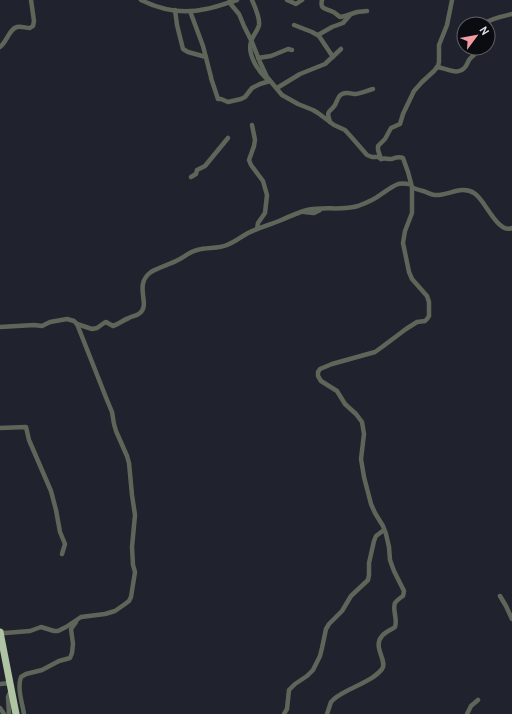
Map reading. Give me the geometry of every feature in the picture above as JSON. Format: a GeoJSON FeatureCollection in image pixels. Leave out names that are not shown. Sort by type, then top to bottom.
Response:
{"type":"FeatureCollection","features":[{"type":"Feature","properties":{"kind":"highway"},"geometry":{"type":"LineString","coordinates":[[0,632],[16,714]]}},
{"type":"Feature","properties":{"kind":"street"},"geometry":{"type":"LineString","coordinates":[[0,47],[4,44],[14,28],[30,28],[33,26],[34,21],[31,0]]}},
{"type":"Feature","properties":{"kind":"street"},"geometry":{"type":"LineString","coordinates":[[141,0],[153,6],[190,11],[211,8],[237,0]]}},
{"type":"Feature","properties":{"kind":"street"},"geometry":{"type":"LineString","coordinates":[[252,0],[259,22],[258,29],[251,40],[251,52],[257,67],[263,75],[270,80]]}},
{"type":"Feature","properties":{"kind":"street"},"geometry":{"type":"LineString","coordinates":[[287,0],[296,4],[302,0]]}},
{"type":"Feature","properties":{"kind":"street"},"geometry":{"type":"LineString","coordinates":[[322,0],[322,7],[333,11],[340,17],[367,11]]}},
{"type":"Feature","properties":{"kind":"street"},"geometry":{"type":"LineString","coordinates":[[381,158],[378,151],[378,146],[385,139],[391,128],[400,124],[414,91],[437,67],[439,62],[438,45],[447,25],[452,0]]}},
{"type":"Feature","properties":{"kind":"street"},"geometry":{"type":"LineString","coordinates":[[229,2],[239,14],[258,58],[270,80],[282,95],[291,101],[318,113],[334,126],[346,132],[367,154],[372,157],[389,159],[400,157],[403,158],[411,185],[412,213],[405,231],[403,243],[409,272],[412,279],[427,296],[429,302],[428,316],[425,321],[417,322],[406,328],[375,352],[328,366],[320,369],[318,372],[318,376],[322,381],[337,391],[344,402],[362,422],[364,434],[361,459],[364,477],[373,509],[384,530],[389,547],[391,564],[404,594],[394,606],[396,620],[395,627],[384,634],[380,639],[379,648],[384,666],[375,674],[334,698],[327,714]]}},
{"type":"Feature","properties":{"kind":"street"},"geometry":{"type":"LineString","coordinates":[[175,10],[183,48],[188,52],[206,57]]}},
{"type":"Feature","properties":{"kind":"street"},"geometry":{"type":"LineString","coordinates":[[190,11],[219,99],[228,102],[241,99],[245,97],[252,88],[270,80]]}},
{"type":"Feature","properties":{"kind":"street"},"geometry":{"type":"LineString","coordinates":[[496,19],[512,14]]}},
{"type":"Feature","properties":{"kind":"street"},"geometry":{"type":"LineString","coordinates":[[318,35],[343,23],[350,15]]}},
{"type":"Feature","properties":{"kind":"street"},"geometry":{"type":"LineString","coordinates":[[294,25],[310,30],[318,35],[333,57]]}},
{"type":"Feature","properties":{"kind":"street"},"geometry":{"type":"LineString","coordinates":[[258,58],[271,56],[287,49],[292,50]]}},
{"type":"Feature","properties":{"kind":"street"},"geometry":{"type":"LineString","coordinates":[[276,88],[300,74],[325,64],[342,49]]}},
{"type":"Feature","properties":{"kind":"street"},"geometry":{"type":"LineString","coordinates":[[437,67],[459,72],[465,67],[473,56]]}},
{"type":"Feature","properties":{"kind":"street"},"geometry":{"type":"LineString","coordinates":[[330,122],[328,113],[342,94],[347,92],[356,94],[374,89]]}},
{"type":"Feature","properties":{"kind":"street"},"geometry":{"type":"LineString","coordinates":[[318,113],[328,113]]}},
{"type":"Feature","properties":{"kind":"street"},"geometry":{"type":"LineString","coordinates":[[252,125],[255,143],[249,160],[263,181],[268,195],[264,213],[258,223],[257,229]]}},
{"type":"Feature","properties":{"kind":"street"},"geometry":{"type":"LineString","coordinates":[[191,176],[196,174],[197,170],[205,166],[228,138]]}},
{"type":"Feature","properties":{"kind":"street"},"geometry":{"type":"LineString","coordinates":[[0,327],[42,326],[50,322],[67,319],[87,328],[95,329],[106,322],[113,326],[116,325],[140,313],[143,308],[142,286],[144,280],[150,273],[191,252],[223,247],[257,229],[300,212],[312,209],[348,208],[360,205],[379,197],[390,188],[400,184],[411,185],[414,189],[434,195],[467,190],[476,194],[500,225],[509,230],[512,228]]}},
{"type":"Feature","properties":{"kind":"street"},"geometry":{"type":"LineString","coordinates":[[0,632],[30,631],[41,627],[58,631],[84,616],[94,616],[111,612],[129,601],[131,597],[135,572],[132,547],[135,518],[129,463],[116,432],[112,412],[77,324]]}},
{"type":"Feature","properties":{"kind":"street"},"geometry":{"type":"LineString","coordinates":[[0,428],[26,427],[29,440],[51,491],[60,535],[65,544],[62,554]]}},
{"type":"Feature","properties":{"kind":"street"},"geometry":{"type":"LineString","coordinates":[[284,714],[287,708],[289,690],[311,673],[315,667],[322,648],[326,629],[329,624],[342,612],[351,596],[368,580],[368,563],[374,541],[376,536],[384,530]]}},
{"type":"Feature","properties":{"kind":"street"},"geometry":{"type":"LineString","coordinates":[[500,596],[512,619]]}},
{"type":"Feature","properties":{"kind":"street"},"geometry":{"type":"LineString","coordinates":[[24,714],[19,690],[21,676],[42,670],[59,661],[70,658],[73,644],[71,629],[77,620]]}},
{"type":"Feature","properties":{"kind":"street"},"geometry":{"type":"LineString","coordinates":[[0,684],[10,686],[8,697],[9,714]]}},
{"type":"Feature","properties":{"kind":"street"},"geometry":{"type":"LineString","coordinates":[[467,714],[471,706],[478,700]]}},
{"type":"Feature","properties":{"kind":"street"},"geometry":{"type":"LineString","coordinates":[[0,708],[4,714]]}}]}
